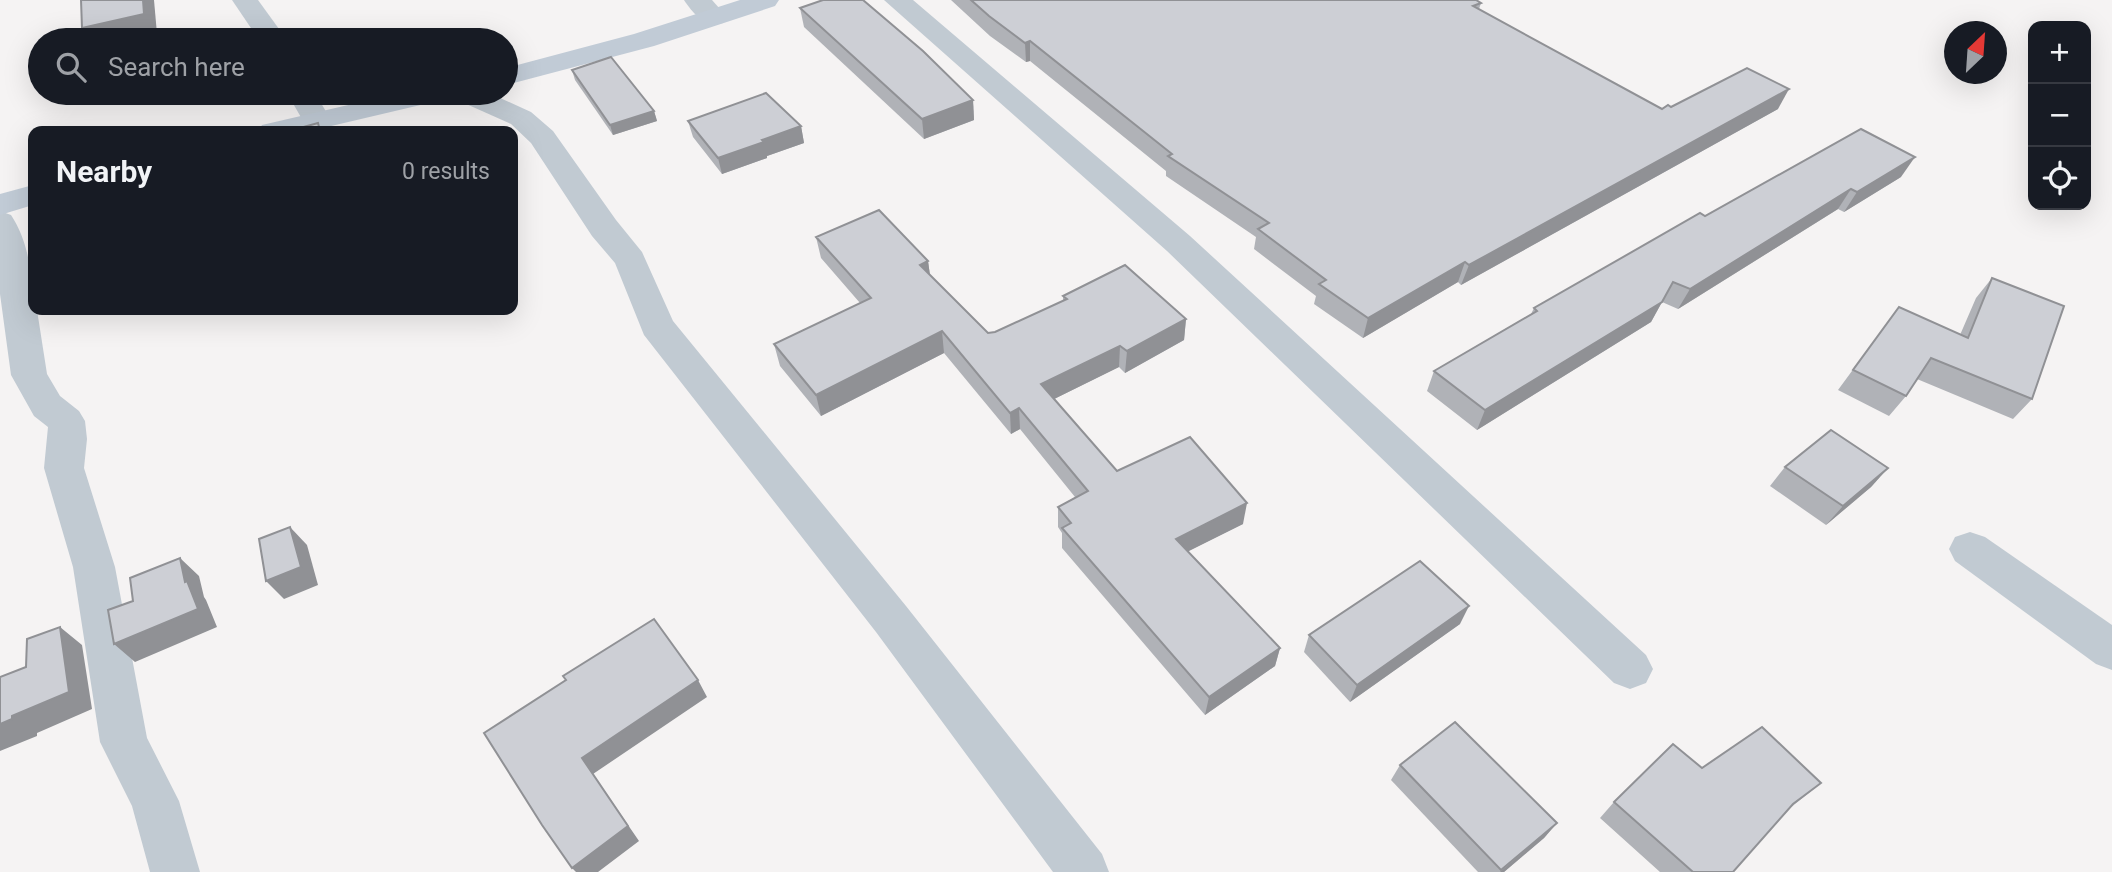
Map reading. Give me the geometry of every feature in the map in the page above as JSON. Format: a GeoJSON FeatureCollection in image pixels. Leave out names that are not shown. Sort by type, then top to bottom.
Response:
{"type":"FeatureCollection","features":[{"type":"Feature","properties":{"kind":"street"},"geometry":{"type":"LineString","coordinates":[[246,0],[264,28]]}},
{"type":"Feature","properties":{"kind":"street"},"geometry":{"type":"LineString","coordinates":[[518,74],[644,40],[705,9],[766,0]]}},
{"type":"Feature","properties":{"kind":"street"},"geometry":{"type":"LineString","coordinates":[[897,0],[969,58],[1203,264],[1630,669]]}},
{"type":"Feature","properties":{"kind":"street"},"geometry":{"type":"LineString","coordinates":[[308,105],[316,120]]}},
{"type":"Feature","properties":{"kind":"street"},"geometry":{"type":"LineString","coordinates":[[293,126],[383,105]]}},
{"type":"Feature","properties":{"kind":"street"},"geometry":{"type":"LineString","coordinates":[[491,105],[521,118],[542,137],[604,228],[630,260],[657,326],[891,619],[1084,872]]}},
{"type":"Feature","properties":{"kind":"street"},"geometry":{"type":"LineString","coordinates":[[0,205],[28,197]]}},
{"type":"Feature","properties":{"kind":"street"},"geometry":{"type":"LineString","coordinates":[[0,222],[13,264],[29,375],[47,406],[66,421],[68,439],[64,468],[94,567],[124,742],[155,802],[175,872]]}},
{"type":"Feature","properties":{"kind":"street"},"geometry":{"type":"LineString","coordinates":[[1970,549],[2112,650]]}},
{"type":"Feature","properties":{"kind":"building"},"geometry":{"type":"Polygon","coordinates":[[[81,0],[143,0],[144,14],[82,28],[81,0]]]}},
{"type":"Feature","properties":{"kind":"building"},"geometry":{"type":"Polygon","coordinates":[[[823,0],[863,0],[923,51],[973,100],[922,119],[800,8],[823,0]]]}},
{"type":"Feature","properties":{"kind":"building"},"geometry":{"type":"Polygon","coordinates":[[[971,0],[1476,0],[1481,3],[1473,6],[1662,109],[1668,105],[1671,107],[1747,68],[1789,89],[1469,265],[1465,262],[1368,318],[1319,284],[1326,280],[1258,229],[1269,223],[1168,156],[1172,154],[1030,41],[1025,43],[971,0]]]}},
{"type":"Feature","properties":{"kind":"building"},"geometry":{"type":"Polygon","coordinates":[[[611,57],[654,111],[610,125],[572,70],[611,57]]]}},
{"type":"Feature","properties":{"kind":"building"},"geometry":{"type":"Polygon","coordinates":[[[766,93],[801,126],[718,158],[688,121],[766,93]]]}},
{"type":"Feature","properties":{"kind":"building"},"geometry":{"type":"Polygon","coordinates":[[[1861,129],[1915,157],[1857,192],[1851,189],[1690,289],[1673,282],[1662,302],[1485,410],[1434,371],[1537,311],[1534,308],[1700,213],[1705,216],[1861,129]]]}},
{"type":"Feature","properties":{"kind":"building"},"geometry":{"type":"Polygon","coordinates":[[[879,210],[928,261],[920,265],[988,333],[1067,299],[1063,296],[1125,265],[1186,319],[1127,351],[1120,346],[1041,384],[1117,471],[1190,437],[1247,503],[1176,539],[1280,648],[1209,697],[1062,528],[1071,523],[1058,507],[1088,491],[1019,408],[1010,413],[942,331],[816,395],[774,344],[871,298],[816,237],[879,210]]]}},
{"type":"Feature","properties":{"kind":"building"},"geometry":{"type":"Polygon","coordinates":[[[1992,278],[2064,306],[2032,399],[1931,358],[1906,396],[1853,370],[1899,307],[1968,338],[1992,278]]]}},
{"type":"Feature","properties":{"kind":"building"},"geometry":{"type":"Polygon","coordinates":[[[1831,430],[1888,468],[1843,506],[1785,467],[1831,430]]]}},
{"type":"Feature","properties":{"kind":"building"},"geometry":{"type":"Polygon","coordinates":[[[290,527],[301,567],[266,581],[259,539],[290,527]]]}},
{"type":"Feature","properties":{"kind":"building"},"geometry":{"type":"Polygon","coordinates":[[[180,558],[185,582],[187,581],[198,609],[114,644],[108,610],[133,601],[130,578],[180,558]]]}},
{"type":"Feature","properties":{"kind":"building"},"geometry":{"type":"Polygon","coordinates":[[[1420,561],[1469,606],[1357,685],[1309,635],[1420,561]]]}},
{"type":"Feature","properties":{"kind":"building"},"geometry":{"type":"Polygon","coordinates":[[[654,619],[698,680],[582,758],[628,826],[572,868],[484,733],[566,680],[563,676],[654,619]]]}},
{"type":"Feature","properties":{"kind":"building"},"geometry":{"type":"Polygon","coordinates":[[[60,627],[69,692],[12,716],[12,719],[0,724],[0,677],[26,667],[27,639],[60,627]]]}},
{"type":"Feature","properties":{"kind":"building"},"geometry":{"type":"Polygon","coordinates":[[[1455,722],[1557,823],[1501,870],[1400,765],[1455,722]]]}},
{"type":"Feature","properties":{"kind":"building"},"geometry":{"type":"Polygon","coordinates":[[[1762,727],[1821,783],[1793,804],[1733,872],[1693,872],[1614,802],[1673,744],[1702,768],[1762,727]]]}}]}
